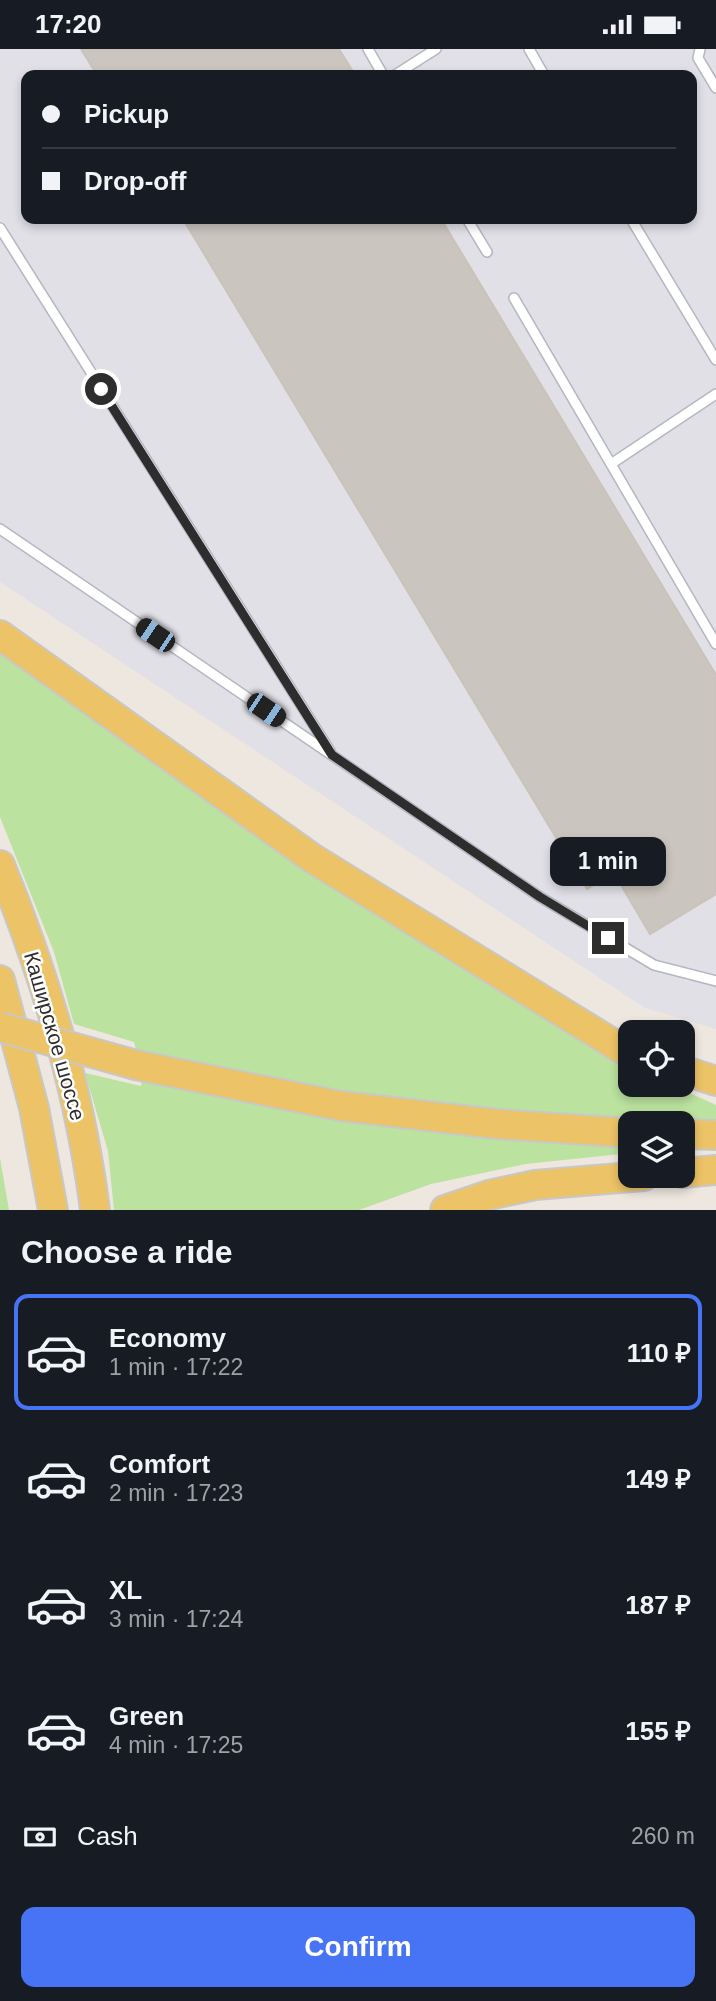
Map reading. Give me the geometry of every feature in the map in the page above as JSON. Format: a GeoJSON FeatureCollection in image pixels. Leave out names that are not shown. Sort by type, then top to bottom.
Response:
{"type":"FeatureCollection","features":[{"type":"Feature","properties":{"kind":"main road"},"geometry":{"type":"LineString","coordinates":[[0,635],[313,858],[618,1047]]}},
{"type":"Feature","properties":{"kind":"main road","name":"Каширское шоссе"},"geometry":{"type":"LineString","coordinates":[[0,865],[48,997],[78,1110],[95,1210]]}},
{"type":"Feature","properties":{"kind":"main road","name":"Каширское шоссе"},"geometry":{"type":"LineString","coordinates":[[0,980],[34,1108],[52,1210]]}},
{"type":"Feature","properties":{"kind":"main road"},"geometry":{"type":"LineString","coordinates":[[0,1027],[136,1065],[341,1107],[497,1124],[618,1132]]}},
{"type":"Feature","properties":{"kind":"main road"},"geometry":{"type":"LineString","coordinates":[[695,1074],[716,1081]]}},
{"type":"Feature","properties":{"kind":"main road"},"geometry":{"type":"LineString","coordinates":[[695,1134],[716,1135]]}},
{"type":"Feature","properties":{"kind":"main road"},"geometry":{"type":"LineString","coordinates":[[695,1172],[716,1170]]}},
{"type":"Feature","properties":{"kind":"main road"},"geometry":{"type":"LineString","coordinates":[[445,1210],[488,1195],[535,1185],[618,1178]]}},
{"type":"Feature","properties":{"kind":"lane"},"geometry":{"type":"LineString","coordinates":[[368,49],[380,70]]}},
{"type":"Feature","properties":{"kind":"lane"},"geometry":{"type":"LineString","coordinates":[[403,70],[436,49]]}},
{"type":"Feature","properties":{"kind":"lane"},"geometry":{"type":"LineString","coordinates":[[528,49],[541,70]]}},
{"type":"Feature","properties":{"kind":"lane"},"geometry":{"type":"LineString","coordinates":[[700,49],[698,58],[716,88]]}},
{"type":"Feature","properties":{"kind":"lane"},"geometry":{"type":"LineString","coordinates":[[470,224],[487,253]]}},
{"type":"Feature","properties":{"kind":"lane"},"geometry":{"type":"LineString","coordinates":[[634,224],[716,360]]}},
{"type":"Feature","properties":{"kind":"lane"},"geometry":{"type":"LineString","coordinates":[[0,228],[332,755]]}},
{"type":"Feature","properties":{"kind":"lane"},"geometry":{"type":"LineString","coordinates":[[514,298],[716,644]]}},
{"type":"Feature","properties":{"kind":"lane"},"geometry":{"type":"LineString","coordinates":[[611,464],[716,394]]}},
{"type":"Feature","properties":{"kind":"lane"},"geometry":{"type":"LineString","coordinates":[[0,529],[540,897],[654,965],[716,981]]}},
{"type":"Feature","properties":{"kind":"shaded area"},"geometry":{"type":"Polygon","coordinates":[[[0,49],[716,49],[716,1029],[695,1023],[695,1020],[686,1020],[645,1008],[0,582],[0,49]]]}},
{"type":"Feature","properties":{"kind":"green space"},"geometry":{"type":"Polygon","coordinates":[[[0,652],[312,869],[618,1059],[618,1097],[695,1095],[716,1105],[716,1120],[695,1120],[695,1111],[618,1111],[618,1119],[605,1119],[502,1111],[341,1092],[136,1050],[134,1042],[74,1024],[54,952],[0,817],[0,652]]]}},
{"type":"Feature","properties":{"kind":"green space"},"geometry":{"type":"Polygon","coordinates":[[[85,1073],[141,1086],[142,1077],[340,1121],[494,1136],[618,1143],[618,1154],[526,1164],[431,1184],[359,1210],[114,1210],[108,1151],[85,1073]]]}},
{"type":"Feature","properties":{"kind":"green space"},"geometry":{"type":"Polygon","coordinates":[[[0,1158],[9,1210],[0,1210],[0,1158]]]}},
{"type":"Feature","properties":{"kind":"building"},"geometry":{"type":"Polygon","coordinates":[[[81,49],[339,49],[352,70],[94,70],[81,49]]]}},
{"type":"Feature","properties":{"kind":"building"},"geometry":{"type":"Polygon","coordinates":[[[186,224],[444,224],[716,675],[716,894],[650,934],[614,873],[587,889],[186,224]]]}},
{"type":"Feature","properties":{"kind":"route"},"geometry":{"type":"LineString","coordinates":[[101,389],[332,755],[540,897],[608,938]]}}]}
